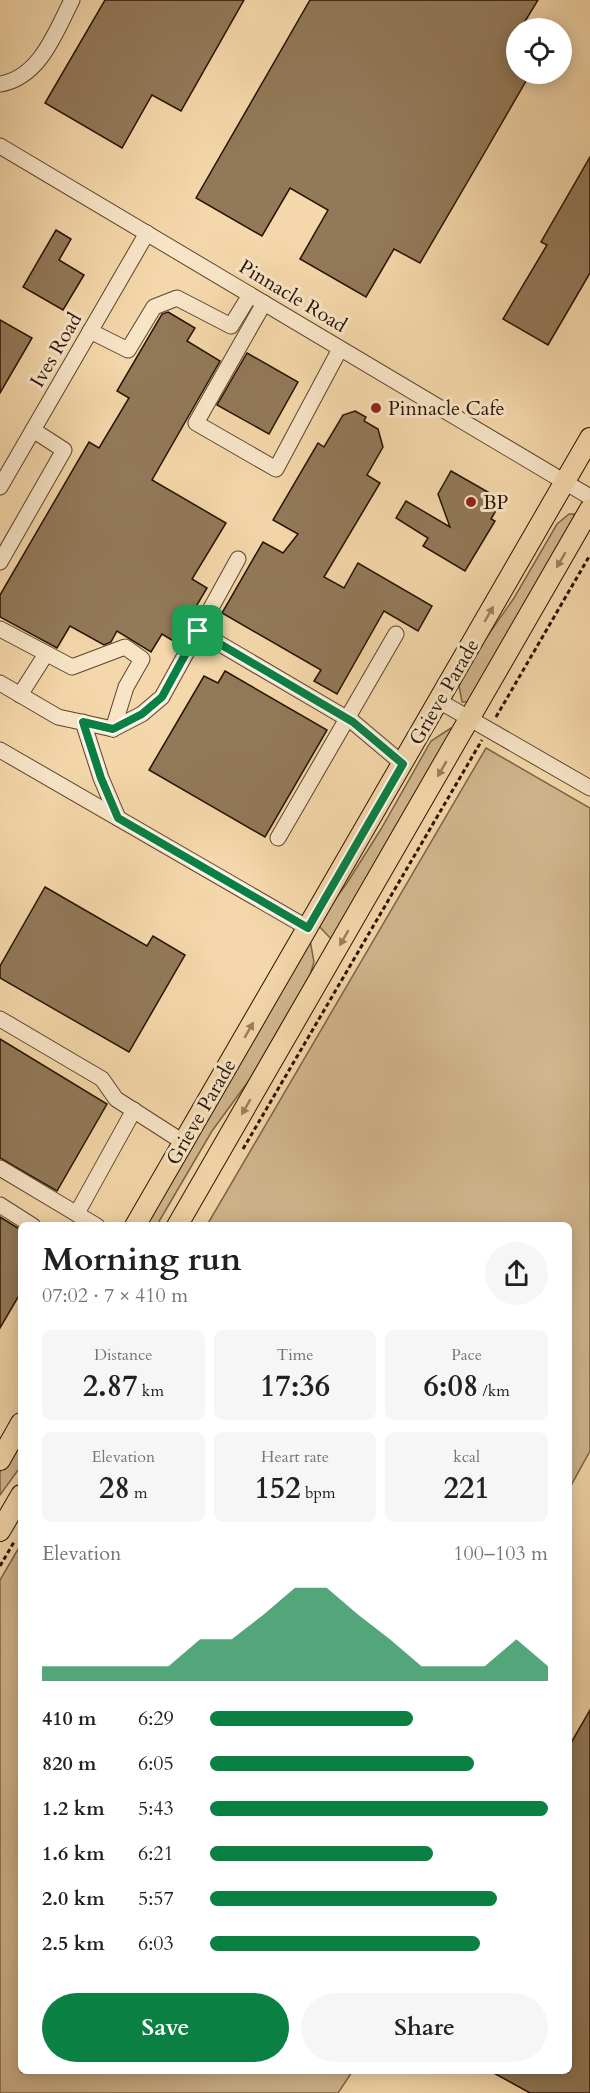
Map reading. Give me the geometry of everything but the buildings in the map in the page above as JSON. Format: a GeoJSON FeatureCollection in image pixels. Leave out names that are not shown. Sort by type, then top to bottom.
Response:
{"type":"FeatureCollection","features":[{"type":"Feature","properties":{"kind":"main road","name":"Grieve Parade"},"geometry":{"type":"LineString","coordinates":[[137,1222],[590,438]]}},
{"type":"Feature","properties":{"kind":"main road","name":"Grieve Parade"},"geometry":{"type":"LineString","coordinates":[[179,1222],[590,509]]}},
{"type":"Feature","properties":{"kind":"main road"},"geometry":{"type":"LineString","coordinates":[[0,1460],[18,1428]]}},
{"type":"Feature","properties":{"kind":"main road"},"geometry":{"type":"LineString","coordinates":[[8,1535],[18,1504]]}},
{"type":"Feature","properties":{"kind":"street"},"geometry":{"type":"LineString","coordinates":[[0,84],[27,73],[47,48],[72,0]]}},
{"type":"Feature","properties":{"kind":"street","name":"Pinnacle Road"},"geometry":{"type":"LineString","coordinates":[[0,146],[590,497]]}},
{"type":"Feature","properties":{"kind":"street","name":"Ives Road"},"geometry":{"type":"LineString","coordinates":[[0,487],[147,233]]}},
{"type":"Feature","properties":{"kind":"street"},"geometry":{"type":"LineString","coordinates":[[90,331],[128,351],[154,307],[177,298],[231,326],[257,299]]}},
{"type":"Feature","properties":{"kind":"street"},"geometry":{"type":"LineString","coordinates":[[257,299],[196,423],[276,469],[340,348]]}},
{"type":"Feature","properties":{"kind":"street"},"geometry":{"type":"LineString","coordinates":[[0,562],[64,450],[33,430]]}},
{"type":"Feature","properties":{"kind":"street"},"geometry":{"type":"LineString","coordinates":[[0,683],[58,717],[113,729],[142,714],[162,697],[238,560]]}},
{"type":"Feature","properties":{"kind":"street"},"geometry":{"type":"LineString","coordinates":[[0,629],[72,666],[125,647],[142,658],[126,687],[113,729]]}},
{"type":"Feature","properties":{"kind":"street"},"geometry":{"type":"LineString","coordinates":[[198,631],[346,718],[403,764]]}},
{"type":"Feature","properties":{"kind":"street"},"geometry":{"type":"LineString","coordinates":[[278,838],[396,634]]}},
{"type":"Feature","properties":{"kind":"street"},"geometry":{"type":"LineString","coordinates":[[20,695],[46,654]]}},
{"type":"Feature","properties":{"kind":"street"},"geometry":{"type":"LineString","coordinates":[[439,701],[590,788]]}},
{"type":"Feature","properties":{"kind":"street"},"geometry":{"type":"LineString","coordinates":[[83,722],[101,778],[118,818]]}},
{"type":"Feature","properties":{"kind":"street"},"geometry":{"type":"LineString","coordinates":[[0,750],[308,928]]}},
{"type":"Feature","properties":{"kind":"street"},"geometry":{"type":"LineString","coordinates":[[0,1019],[102,1079],[116,1099],[183,1142]]}},
{"type":"Feature","properties":{"kind":"street"},"geometry":{"type":"LineString","coordinates":[[77,1213],[134,1110]]}},
{"type":"Feature","properties":{"kind":"street"},"geometry":{"type":"LineString","coordinates":[[0,1168],[91,1222]]}},
{"type":"Feature","properties":{"kind":"street"},"geometry":{"type":"LineString","coordinates":[[0,1205],[27,1222]]}},
{"type":"Feature","properties":{"kind":"path"},"geometry":{"type":"LineString","coordinates":[[238,1156],[590,555]]}},
{"type":"Feature","properties":{"kind":"path"},"geometry":{"type":"LineString","coordinates":[[0,1566],[8,1535]]}},
{"type":"Feature","properties":{"kind":"shaded area"},"geometry":{"type":"Polygon","coordinates":[[[569,514],[574,514],[574,517],[469,702],[462,702],[459,686],[470,661],[514,598],[557,524],[569,514]]]}},
{"type":"Feature","properties":{"kind":"shaded area"},"geometry":{"type":"Polygon","coordinates":[[[451,728],[452,731],[332,940],[317,924],[347,883],[381,829],[431,741],[451,728]]]}},
{"type":"Feature","properties":{"kind":"shaded area"},"geometry":{"type":"Polygon","coordinates":[[[486,748],[590,808],[590,1451],[572,1484],[572,1222],[209,1222],[486,748]]]}},
{"type":"Feature","properties":{"kind":"shaded area"},"geometry":{"type":"Polygon","coordinates":[[[310,940],[314,962],[310,975],[250,1079],[212,1131],[159,1222],[145,1222],[310,940]]]}},
{"type":"Feature","properties":{"kind":"shaded area"},"geometry":{"type":"Polygon","coordinates":[[[18,1441],[18,1470],[0,1495],[0,1472],[18,1441]]]}},
{"type":"Feature","properties":{"kind":"shaded area"},"geometry":{"type":"Polygon","coordinates":[[[18,1549],[18,2074],[351,2074],[338,2093],[0,2093],[0,1580],[18,1549]]]}},
{"type":"Feature","properties":{"kind":"place","name":"Pinnacle Cafe"},"geometry":{"type":"Point","coordinates":[376,408]}},
{"type":"Feature","properties":{"kind":"place","name":"BP"},"geometry":{"type":"Point","coordinates":[471,502]}},
{"type":"Feature","properties":{"kind":"route"},"geometry":{"type":"LineString","coordinates":[[198,631],[353,722],[403,764],[308,928],[118,818],[101,778],[83,722],[113,729],[142,714],[162,697],[198,631]]}}]}
